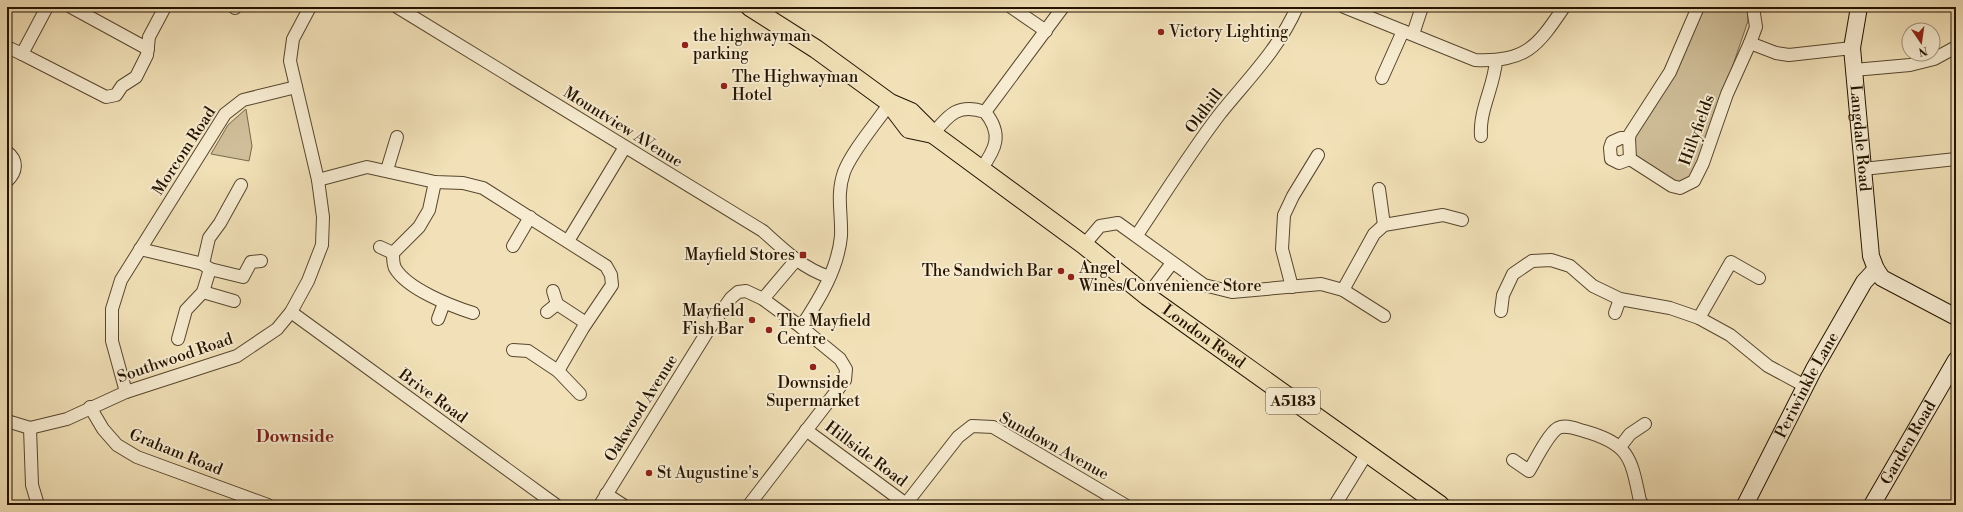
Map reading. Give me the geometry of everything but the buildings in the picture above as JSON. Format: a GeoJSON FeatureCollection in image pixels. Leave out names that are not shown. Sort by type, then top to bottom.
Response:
{"type":"FeatureCollection","features":[{"type":"Feature","properties":{"kind":"main road","name":"London Road"},"geometry":{"type":"LineString","coordinates":[[750,7],[816,49],[890,103],[909,128],[933,134],[1084,245],[1146,296],[1440,505]]}},
{"type":"Feature","properties":{"kind":"street"},"geometry":{"type":"LineString","coordinates":[[22,54],[47,7]]}},
{"type":"Feature","properties":{"kind":"street"},"geometry":{"type":"LineString","coordinates":[[71,7],[148,49]]}},
{"type":"Feature","properties":{"kind":"street"},"geometry":{"type":"LineString","coordinates":[[7,47],[106,97],[116,95],[122,86],[136,77],[147,55],[149,37],[165,7]]}},
{"type":"Feature","properties":{"kind":"street","name":"Southwood Road"},"geometry":{"type":"LineString","coordinates":[[7,422],[30,428],[67,418],[126,392],[237,356],[277,329],[291,312],[308,281],[322,245],[323,217],[318,180],[290,61],[291,46],[298,26],[310,7]]}},
{"type":"Feature","properties":{"kind":"street","name":"Mountview AVenue"},"geometry":{"type":"LineString","coordinates":[[397,7],[763,231],[796,260],[817,273],[829,278]]}},
{"type":"Feature","properties":{"kind":"street"},"geometry":{"type":"LineString","coordinates":[[1011,7],[1046,31]]}},
{"type":"Feature","properties":{"kind":"street"},"geometry":{"type":"LineString","coordinates":[[985,112],[1046,31],[1062,7]]}},
{"type":"Feature","properties":{"kind":"street","name":"Oldhill"},"geometry":{"type":"LineString","coordinates":[[1137,235],[1219,116],[1271,53],[1290,23],[1297,7]]}},
{"type":"Feature","properties":{"kind":"street"},"geometry":{"type":"LineString","coordinates":[[1344,7],[1475,60],[1496,61],[1508,59],[1528,50],[1547,32],[1564,7]]}},
{"type":"Feature","properties":{"kind":"street"},"geometry":{"type":"LineString","coordinates":[[1382,78],[1422,7]]}},
{"type":"Feature","properties":{"kind":"street"},"geometry":{"type":"LineString","coordinates":[[1629,138],[1621,138],[1612,142],[1610,148],[1610,159],[1619,163],[1630,158],[1629,138],[1670,72],[1698,7]]}},
{"type":"Feature","properties":{"kind":"street","name":"Hillyfields"},"geometry":{"type":"LineString","coordinates":[[1630,158],[1672,186],[1680,188],[1694,181],[1703,163],[1727,94],[1756,27],[1753,7]]}},
{"type":"Feature","properties":{"kind":"street","name":"Langdale Road"},"geometry":{"type":"LineString","coordinates":[[1859,7],[1852,48],[1871,256],[1876,269]]}},
{"type":"Feature","properties":{"kind":"street"},"geometry":{"type":"LineString","coordinates":[[1750,43],[1776,53],[1789,55],[1852,48]]}},
{"type":"Feature","properties":{"kind":"street"},"geometry":{"type":"LineString","coordinates":[[1854,70],[1910,65],[1934,59],[1956,47]]}},
{"type":"Feature","properties":{"kind":"street"},"geometry":{"type":"LineString","coordinates":[[1481,136],[1480,122],[1495,75],[1496,61]]}},
{"type":"Feature","properties":{"kind":"street","name":"Morcom Road"},"geometry":{"type":"LineString","coordinates":[[126,392],[112,341],[112,308],[121,280],[225,114],[243,100],[296,86]]}},
{"type":"Feature","properties":{"kind":"street"},"geometry":{"type":"LineString","coordinates":[[801,327],[822,295],[839,253],[841,234],[839,200],[845,170],[890,103]]}},
{"type":"Feature","properties":{"kind":"street"},"geometry":{"type":"LineString","coordinates":[[933,134],[944,120],[956,110],[970,108],[985,112],[992,122],[996,144],[993,153],[981,169]]}},
{"type":"Feature","properties":{"kind":"street"},"geometry":{"type":"LineString","coordinates":[[387,170],[396,137]]}},
{"type":"Feature","properties":{"kind":"street"},"geometry":{"type":"LineString","coordinates":[[568,241],[625,147]]}},
{"type":"Feature","properties":{"kind":"street"},"geometry":{"type":"LineString","coordinates":[[7,152],[14,159],[15,166],[13,174],[7,181]]}},
{"type":"Feature","properties":{"kind":"street"},"geometry":{"type":"LineString","coordinates":[[1292,287],[1282,249],[1284,215],[1293,196],[1318,155]]}},
{"type":"Feature","properties":{"kind":"street"},"geometry":{"type":"LineString","coordinates":[[1863,169],[1956,159]]}},
{"type":"Feature","properties":{"kind":"street"},"geometry":{"type":"LineString","coordinates":[[318,180],[367,167],[387,170],[435,182],[463,183],[483,188],[606,266],[611,275],[612,285],[586,323],[558,371]]}},
{"type":"Feature","properties":{"kind":"street"},"geometry":{"type":"LineString","coordinates":[[435,182],[429,210],[418,227],[393,253],[394,267],[403,278],[444,303],[473,313]]}},
{"type":"Feature","properties":{"kind":"street"},"geometry":{"type":"LineString","coordinates":[[178,339],[186,310],[203,292],[209,238],[220,223],[241,185]]}},
{"type":"Feature","properties":{"kind":"street"},"geometry":{"type":"LineString","coordinates":[[1379,189],[1384,225]]}},
{"type":"Feature","properties":{"kind":"street"},"geometry":{"type":"LineString","coordinates":[[1343,290],[1374,234],[1384,225],[1443,215],[1462,220]]}},
{"type":"Feature","properties":{"kind":"street"},"geometry":{"type":"LineString","coordinates":[[513,246],[530,217]]}},
{"type":"Feature","properties":{"kind":"street"},"geometry":{"type":"LineString","coordinates":[[1084,245],[1100,226],[1118,223],[1137,235],[1172,263],[1204,285],[1232,292],[1321,284],[1343,290],[1384,316]]}},
{"type":"Feature","properties":{"kind":"street"},"geometry":{"type":"LineString","coordinates":[[380,247],[393,253]]}},
{"type":"Feature","properties":{"kind":"street"},"geometry":{"type":"LineString","coordinates":[[140,249],[243,277],[251,262],[261,261]]}},
{"type":"Feature","properties":{"kind":"street"},"geometry":{"type":"LineString","coordinates":[[763,299],[796,260]]}},
{"type":"Feature","properties":{"kind":"street"},"geometry":{"type":"LineString","coordinates":[[1501,311],[1502,295],[1513,274],[1532,262],[1551,260],[1570,266],[1593,286],[1620,299],[1670,308],[1698,318],[1730,335],[1768,366],[1806,386]]}},
{"type":"Feature","properties":{"kind":"street"},"geometry":{"type":"LineString","coordinates":[[1698,318],[1730,262],[1759,278]]}},
{"type":"Feature","properties":{"kind":"street"},"geometry":{"type":"LineString","coordinates":[[1146,296],[1172,263]]}},
{"type":"Feature","properties":{"kind":"street"},"geometry":{"type":"LineString","coordinates":[[1876,269],[1882,278],[1956,317]]}},
{"type":"Feature","properties":{"kind":"street","name":"Periwinkle Lane"},"geometry":{"type":"LineString","coordinates":[[1745,505],[1806,386],[1864,282],[1876,269]]}},
{"type":"Feature","properties":{"kind":"street"},"geometry":{"type":"LineString","coordinates":[[553,291],[557,304],[586,323]]}},
{"type":"Feature","properties":{"kind":"street","name":"Oakwood Avenue"},"geometry":{"type":"LineString","coordinates":[[600,505],[709,329],[731,298],[738,292],[746,291],[763,299],[801,327],[840,359],[846,370],[845,380],[749,505]]}},
{"type":"Feature","properties":{"kind":"street"},"geometry":{"type":"LineString","coordinates":[[203,292],[234,301]]}},
{"type":"Feature","properties":{"kind":"street"},"geometry":{"type":"LineString","coordinates":[[1615,313],[1620,299]]}},
{"type":"Feature","properties":{"kind":"street"},"geometry":{"type":"LineString","coordinates":[[438,319],[444,303]]}},
{"type":"Feature","properties":{"kind":"street"},"geometry":{"type":"LineString","coordinates":[[547,312],[557,304]]}},
{"type":"Feature","properties":{"kind":"street","name":"Brive Road"},"geometry":{"type":"LineString","coordinates":[[291,312],[556,505]]}},
{"type":"Feature","properties":{"kind":"street"},"geometry":{"type":"LineString","coordinates":[[514,350],[528,351],[558,371],[580,394]]}},
{"type":"Feature","properties":{"kind":"street","name":"Garden Road"},"geometry":{"type":"LineString","coordinates":[[1872,505],[1956,360]]}},
{"type":"Feature","properties":{"kind":"street","name":"Graham Road"},"geometry":{"type":"LineString","coordinates":[[90,407],[103,429],[117,445],[136,457],[268,505]]}},
{"type":"Feature","properties":{"kind":"street"},"geometry":{"type":"LineString","coordinates":[[1620,447],[1630,434],[1645,424]]}},
{"type":"Feature","properties":{"kind":"street","name":"Sundown Avenue"},"geometry":{"type":"LineString","coordinates":[[906,504],[958,437],[972,426],[993,427],[1125,505]]}},
{"type":"Feature","properties":{"kind":"street"},"geometry":{"type":"LineString","coordinates":[[1513,460],[1529,471],[1550,437],[1558,428],[1568,426],[1604,437],[1620,447],[1625,453],[1633,468],[1640,501],[1643,505]]}},
{"type":"Feature","properties":{"kind":"street"},"geometry":{"type":"LineString","coordinates":[[30,428],[32,484],[38,505]]}},
{"type":"Feature","properties":{"kind":"street","name":"Hillside Road"},"geometry":{"type":"LineString","coordinates":[[806,430],[906,504]]}},
{"type":"Feature","properties":{"kind":"street"},"geometry":{"type":"LineString","coordinates":[[1335,505],[1367,453]]}},
{"type":"Feature","properties":{"kind":"street"},"geometry":{"type":"LineString","coordinates":[[606,494],[623,505]]}},
{"type":"Feature","properties":{"kind":"shaded area"},"geometry":{"type":"Polygon","coordinates":[[[1703,7],[1747,7],[1748,21],[1711,129],[1693,176],[1683,182],[1674,182],[1634,154],[1634,136],[1703,7]]]}},
{"type":"Feature","properties":{"kind":"shaded area"},"geometry":{"type":"Polygon","coordinates":[[[246,109],[252,146],[249,161],[211,154],[228,125],[246,109]]]}},
{"type":"Feature","properties":{"kind":"place","name":"Victory Lighting"},"geometry":{"type":"Point","coordinates":[1161,32]}},
{"type":"Feature","properties":{"kind":"place","name":"the highwayman parking"},"geometry":{"type":"Point","coordinates":[685,45]}},
{"type":"Feature","properties":{"kind":"place","name":"The Highwayman Hotel"},"geometry":{"type":"Point","coordinates":[724,86]}},
{"type":"Feature","properties":{"kind":"place","name":"Mayfield Stores"},"geometry":{"type":"Point","coordinates":[803,255]}},
{"type":"Feature","properties":{"kind":"place","name":"The Sandwich Bar"},"geometry":{"type":"Point","coordinates":[1061,271]}},
{"type":"Feature","properties":{"kind":"place","name":"Angel Wines/Convenience Store"},"geometry":{"type":"Point","coordinates":[1071,277]}},
{"type":"Feature","properties":{"kind":"place","name":"Mayfield Fish Bar"},"geometry":{"type":"Point","coordinates":[752,320]}},
{"type":"Feature","properties":{"kind":"place","name":"The Mayfield Centre"},"geometry":{"type":"Point","coordinates":[769,330]}},
{"type":"Feature","properties":{"kind":"place","name":"Downside Supermarket"},"geometry":{"type":"Point","coordinates":[813,367]}},
{"type":"Feature","properties":{"kind":"place","name":"St Augustine's"},"geometry":{"type":"Point","coordinates":[649,473]}},
{"type":"Feature","properties":{"kind":"district","name":"Downside"},"geometry":{"type":"Point","coordinates":[295,437]}}]}
